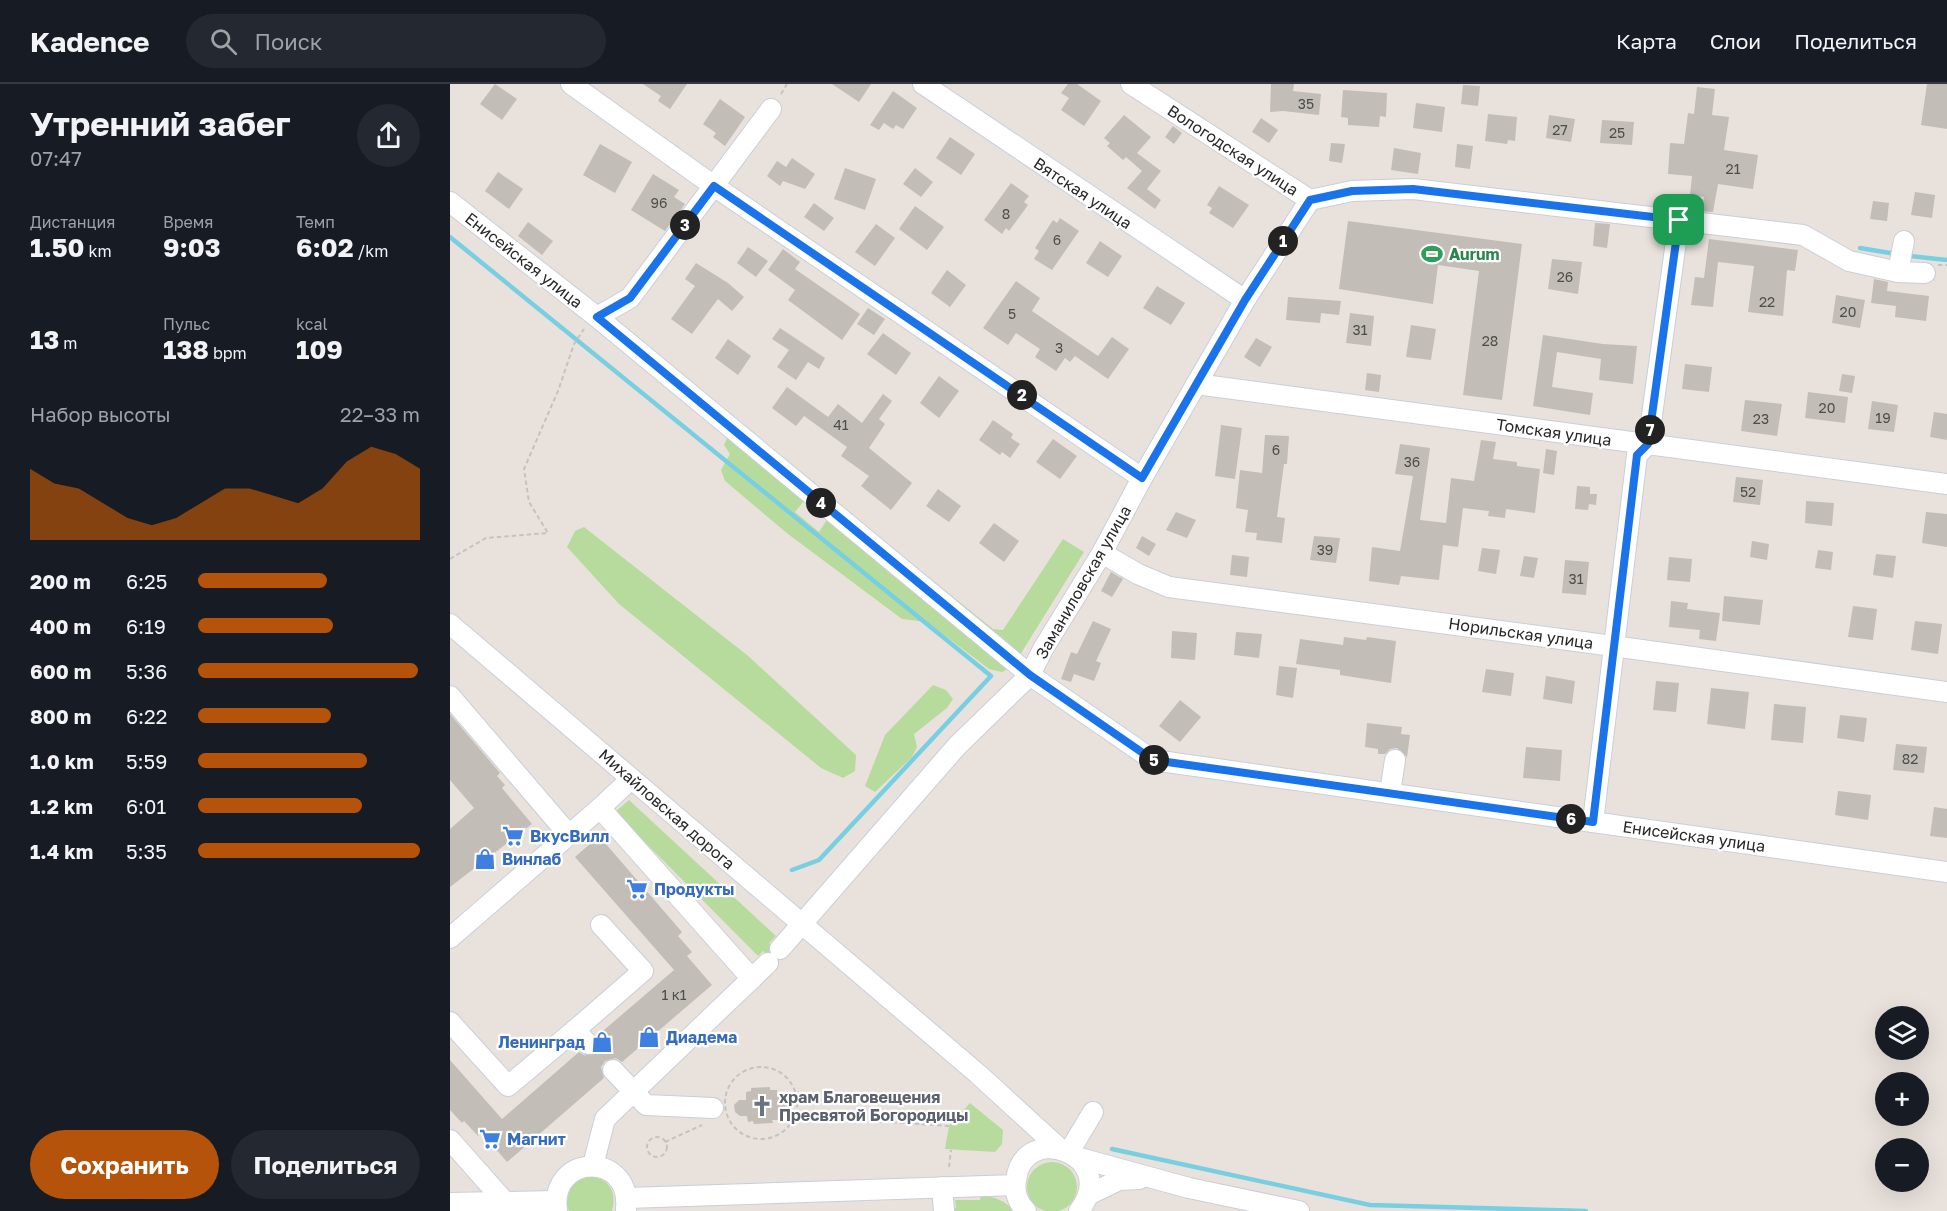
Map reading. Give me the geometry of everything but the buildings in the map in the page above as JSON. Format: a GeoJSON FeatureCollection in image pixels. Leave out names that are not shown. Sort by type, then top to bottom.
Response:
{"type":"FeatureCollection","features":[{"type":"Feature","properties":{"kind":"street"},"geometry":{"type":"LineString","coordinates":[[571,84],[714,186],[1142,478]]}},
{"type":"Feature","properties":{"kind":"street","name":"Вятская улица"},"geometry":{"type":"LineString","coordinates":[[923,84],[1245,300]]}},
{"type":"Feature","properties":{"kind":"street","name":"Вологодская улица"},"geometry":{"type":"LineString","coordinates":[[1132,84],[1310,200],[1352,191],[1413,189],[1803,235],[1849,261],[1898,272]]}},
{"type":"Feature","properties":{"kind":"street"},"geometry":{"type":"LineString","coordinates":[[597,317],[630,298],[771,110]]}},
{"type":"Feature","properties":{"kind":"street","name":"Заманиловская улица"},"geometry":{"type":"LineString","coordinates":[[592,1166],[605,1119],[752,979],[802,925],[957,746],[1030,675],[1245,300],[1310,200]]}},
{"type":"Feature","properties":{"kind":"street","name":"Енисейская улица"},"geometry":{"type":"LineString","coordinates":[[450,202],[597,317],[1030,675],[1153,760],[1947,872]]}},
{"type":"Feature","properties":{"kind":"street"},"geometry":{"type":"LineString","coordinates":[[1593,822],[1637,455],[1648,444],[1679,220]]}},
{"type":"Feature","properties":{"kind":"street"},"geometry":{"type":"LineString","coordinates":[[1904,241],[1898,272],[1925,273]]}},
{"type":"Feature","properties":{"kind":"street","name":"Томская улица"},"geometry":{"type":"LineString","coordinates":[[1196,384],[1947,484]]}},
{"type":"Feature","properties":{"kind":"street","name":"Норильская улица"},"geometry":{"type":"LineString","coordinates":[[1102,553],[1138,574],[1169,587],[1947,692]]}},
{"type":"Feature","properties":{"kind":"street","name":"Михайловская дорога"},"geometry":{"type":"LineString","coordinates":[[450,624],[1068,1152],[1149,1179],[1299,1211]]}},
{"type":"Feature","properties":{"kind":"street"},"geometry":{"type":"LineString","coordinates":[[450,696],[569,835]]}},
{"type":"Feature","properties":{"kind":"street"},"geometry":{"type":"LineString","coordinates":[[1390,793],[1395,760]]}},
{"type":"Feature","properties":{"kind":"street"},"geometry":{"type":"LineString","coordinates":[[450,938],[631,779]]}},
{"type":"Feature","properties":{"kind":"street"},"geometry":{"type":"LineString","coordinates":[[600,808],[752,979]]}},
{"type":"Feature","properties":{"kind":"street"},"geometry":{"type":"LineString","coordinates":[[450,1022],[507,1086],[581,1037],[643,971],[601,925]]}},
{"type":"Feature","properties":{"kind":"street"},"geometry":{"type":"LineString","coordinates":[[613,1070],[646,1105],[710,1116]]}},
{"type":"Feature","properties":{"kind":"street"},"geometry":{"type":"LineString","coordinates":[[1020,1112],[1029,1135],[1028,1151],[1016,1175],[1015,1185],[1018,1201],[1026,1211]]}},
{"type":"Feature","properties":{"kind":"street"},"geometry":{"type":"LineString","coordinates":[[1068,1152],[1094,1112]]}},
{"type":"Feature","properties":{"kind":"street"},"geometry":{"type":"LineString","coordinates":[[450,1140],[505,1202]]}},
{"type":"Feature","properties":{"kind":"street"},"geometry":{"type":"LineString","coordinates":[[1024,1161],[1037,1151],[1052,1148],[1068,1152],[1083,1165],[1088,1174],[1089,1185],[1083,1203]]}},
{"type":"Feature","properties":{"kind":"street"},"geometry":{"type":"LineString","coordinates":[[450,1203],[505,1202],[556,1206],[558,1187],[567,1176],[579,1168],[592,1166],[606,1168],[617,1176],[624,1187],[626,1204],[1015,1185]]}},
{"type":"Feature","properties":{"kind":"street","name":"Михайловская дорога"},"geometry":{"type":"LineString","coordinates":[[1083,1203],[1119,1180],[1149,1179]]}},
{"type":"Feature","properties":{"kind":"street"},"geometry":{"type":"LineString","coordinates":[[942,1187],[944,1211]]}},
{"type":"Feature","properties":{"kind":"path"},"geometry":{"type":"LineString","coordinates":[[450,559],[486,538],[548,533],[530,502],[525,485],[524,469],[558,392],[574,344],[586,327],[597,317]]}},
{"type":"Feature","properties":{"kind":"path"},"geometry":{"type":"LineString","coordinates":[[760,1066],[773,1068],[784,1074],[795,1090],[798,1103],[795,1116],[790,1125],[780,1134],[757,1139],[745,1135],[732,1125],[726,1114],[726,1092],[741,1072],[760,1066]]}},
{"type":"Feature","properties":{"kind":"path"},"geometry":{"type":"LineString","coordinates":[[665,1142],[710,1116]]}},
{"type":"Feature","properties":{"kind":"path"},"geometry":{"type":"LineString","coordinates":[[795,1116],[949,1126]]}},
{"type":"Feature","properties":{"kind":"path"},"geometry":{"type":"LineString","coordinates":[[660,1137],[665,1142],[667,1148],[664,1154],[655,1157],[649,1154],[647,1144],[651,1138],[660,1137]]}},
{"type":"Feature","properties":{"kind":"path"},"geometry":{"type":"LineString","coordinates":[[949,1167],[951,1150]]}},
{"type":"Feature","properties":{"kind":"green space"},"geometry":{"type":"Polygon","coordinates":[[[727,438],[739,445],[804,501],[795,512],[819,532],[830,515],[864,525],[993,629],[1003,630],[1063,539],[1084,552],[1013,666],[1002,672],[989,669],[927,622],[902,619],[788,534],[725,481],[721,470],[730,454],[724,445],[727,438]]]}},
{"type":"Feature","properties":{"kind":"green space"},"geometry":{"type":"Polygon","coordinates":[[[584,527],[747,655],[856,755],[855,771],[843,778],[821,768],[619,604],[567,547],[575,531],[584,527]]]}},
{"type":"Feature","properties":{"kind":"green space"},"geometry":{"type":"Polygon","coordinates":[[[933,685],[946,690],[953,699],[947,708],[914,734],[917,747],[912,757],[875,792],[865,786],[885,735],[933,685]]]}},
{"type":"Feature","properties":{"kind":"green space"},"geometry":{"type":"Polygon","coordinates":[[[629,800],[776,936],[769,943],[783,955],[777,963],[763,951],[758,956],[615,812],[629,800]]]}},
{"type":"Feature","properties":{"kind":"green space"},"geometry":{"type":"Polygon","coordinates":[[[970,1103],[1003,1130],[1002,1144],[995,1152],[945,1149],[949,1126],[970,1103]]]}},
{"type":"Feature","properties":{"kind":"green space"},"geometry":{"type":"Polygon","coordinates":[[[1052,1162],[1070,1169],[1077,1187],[1070,1205],[1052,1212],[1034,1205],[1027,1187],[1034,1169],[1052,1162]]]}},
{"type":"Feature","properties":{"kind":"green space"},"geometry":{"type":"Polygon","coordinates":[[[592,1176],[611,1188],[614,1198],[612,1211],[569,1211],[567,1198],[570,1187],[585,1177],[592,1176]]]}},
{"type":"Feature","properties":{"kind":"green space"},"geometry":{"type":"Polygon","coordinates":[[[981,1196],[999,1200],[1015,1211],[950,1211],[949,1209],[956,1208],[955,1200],[980,1200],[981,1196]]]}},
{"type":"Feature","properties":{"kind":"waterway"},"geometry":{"type":"LineString","coordinates":[[450,237],[991,676],[819,860],[792,870]]}},
{"type":"Feature","properties":{"kind":"waterway"},"geometry":{"type":"LineString","coordinates":[[1860,248],[1896,254]]}},
{"type":"Feature","properties":{"kind":"waterway"},"geometry":{"type":"LineString","coordinates":[[1910,256],[1947,260]]}},
{"type":"Feature","properties":{"kind":"waterway"},"geometry":{"type":"LineString","coordinates":[[1112,1149],[1370,1205],[1586,1211]]}},
{"type":"Feature","properties":{"kind":"tunnel"},"geometry":{"type":"LineString","coordinates":[[588,1044],[613,1070]]}},
{"type":"Feature","properties":{"kind":"place","name":"Aurum"},"geometry":{"type":"Point","coordinates":[1432,254]}},
{"type":"Feature","properties":{"kind":"place","name":"ВкусВилл"},"geometry":{"type":"Point","coordinates":[513,836]}},
{"type":"Feature","properties":{"kind":"place","name":"Винлаб"},"geometry":{"type":"Point","coordinates":[485,859]}},
{"type":"Feature","properties":{"kind":"place","name":"Продукты"},"geometry":{"type":"Point","coordinates":[637,889]}},
{"type":"Feature","properties":{"kind":"place","name":"Диадема"},"geometry":{"type":"Point","coordinates":[649,1037]}},
{"type":"Feature","properties":{"kind":"place","name":"Ленинград"},"geometry":{"type":"Point","coordinates":[602,1042]}},
{"type":"Feature","properties":{"kind":"place","name":"храм Благовещения Пресвятой Богородицы"},"geometry":{"type":"Point","coordinates":[762,1106]}},
{"type":"Feature","properties":{"kind":"place","name":"Магнит"},"geometry":{"type":"Point","coordinates":[490,1139]}},
{"type":"Feature","properties":{"kind":"route"},"geometry":{"type":"LineString","coordinates":[[714,186],[1142,478],[1245,300],[1310,200],[1352,191],[1413,189],[1679,220],[1648,444],[1637,455],[1593,822],[1153,760],[1030,675],[597,317],[630,298],[714,186]]}}]}
